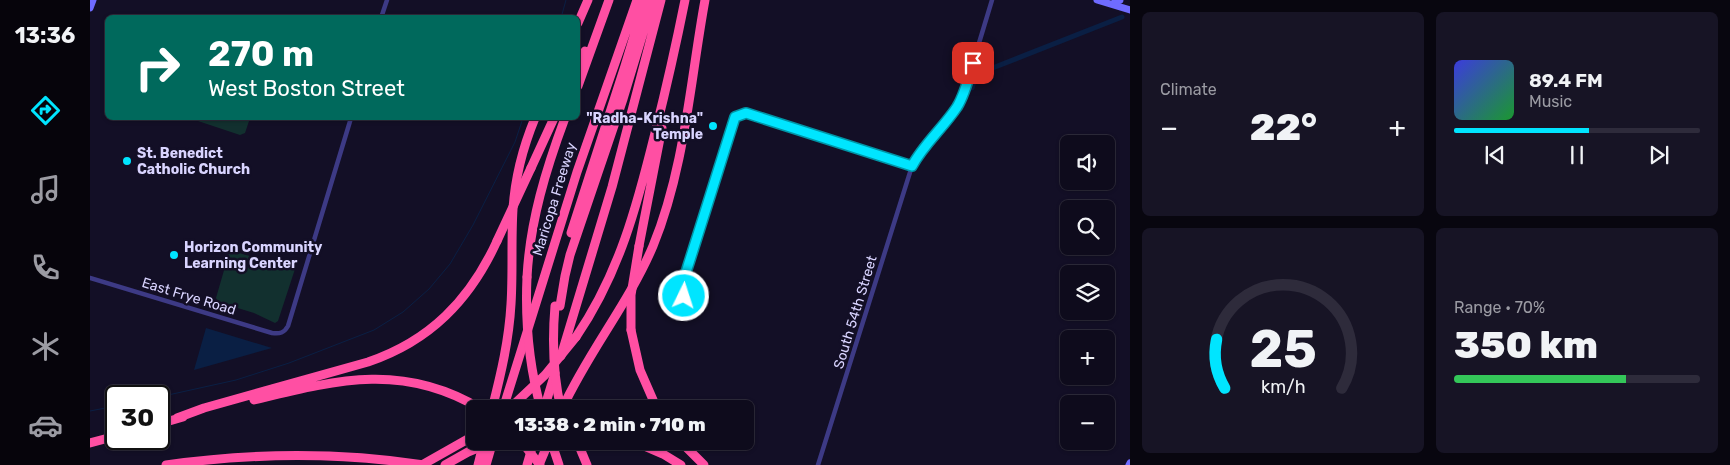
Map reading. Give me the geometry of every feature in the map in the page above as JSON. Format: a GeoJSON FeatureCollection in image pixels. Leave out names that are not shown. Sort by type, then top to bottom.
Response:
{"type":"FeatureCollection","features":[{"type":"Feature","properties":{"kind":"highway"},"geometry":{"type":"LineString","coordinates":[[580,18],[588,0]]}},
{"type":"Feature","properties":{"kind":"highway"},"geometry":{"type":"LineString","coordinates":[[580,80],[608,0]]}},
{"type":"Feature","properties":{"kind":"highway","name":"Maricopa Freeway"},"geometry":{"type":"LineString","coordinates":[[506,400],[582,155],[637,0]]}},
{"type":"Feature","properties":{"kind":"highway"},"geometry":{"type":"LineString","coordinates":[[560,400],[554,372],[553,352],[557,288],[565,252],[645,0]]}},
{"type":"Feature","properties":{"kind":"highway"},"geometry":{"type":"LineString","coordinates":[[566,400],[559,355],[560,306],[565,276],[570,255],[621,105],[653,0]]}},
{"type":"Feature","properties":{"kind":"highway"},"geometry":{"type":"LineString","coordinates":[[546,400],[612,187],[661,0]]}},
{"type":"Feature","properties":{"kind":"highway"},"geometry":{"type":"LineString","coordinates":[[519,400],[545,375],[576,337],[606,286],[627,238],[651,151],[685,0]]}},
{"type":"Feature","properties":{"kind":"highway"},"geometry":{"type":"LineString","coordinates":[[567,400],[635,282],[661,224],[672,189],[678,160],[705,0]]}},
{"type":"Feature","properties":{"kind":"highway"},"geometry":{"type":"LineString","coordinates":[[580,63],[605,10]]}},
{"type":"Feature","properties":{"kind":"highway"},"geometry":{"type":"LineString","coordinates":[[653,400],[640,370],[632,330],[631,295],[638,246],[674,68],[678,35]]}},
{"type":"Feature","properties":{"kind":"highway"},"geometry":{"type":"LineString","coordinates":[[494,400],[504,358],[510,317],[512,216],[515,191],[521,159],[534,120]]}},
{"type":"Feature","properties":{"kind":"highway"},"geometry":{"type":"LineString","coordinates":[[170,420],[204,408],[384,357],[406,346],[434,327],[459,303],[479,277],[553,120]]}},
{"type":"Feature","properties":{"kind":"highway"},"geometry":{"type":"LineString","coordinates":[[540,400],[534,378],[529,346],[527,277],[530,244],[538,201],[548,164],[564,120]]}},
{"type":"Feature","properties":{"kind":"highway"},"geometry":{"type":"LineString","coordinates":[[177,418],[314,386],[363,379],[390,379],[416,383],[448,392],[466,401]]}},
{"type":"Feature","properties":{"kind":"highway"},"geometry":{"type":"LineString","coordinates":[[90,443],[105,439]]}},
{"type":"Feature","properties":{"kind":"highway"},"geometry":{"type":"LineString","coordinates":[[166,465],[223,458],[300,455],[368,458],[423,465],[466,440]]}},
{"type":"Feature","properties":{"kind":"highway"},"geometry":{"type":"LineString","coordinates":[[445,465],[473,450]]}},
{"type":"Feature","properties":{"kind":"highway"},"geometry":{"type":"LineString","coordinates":[[478,465],[482,450]]}},
{"type":"Feature","properties":{"kind":"highway"},"geometry":{"type":"LineString","coordinates":[[486,465],[491,450]]}},
{"type":"Feature","properties":{"kind":"highway"},"geometry":{"type":"LineString","coordinates":[[528,450],[540,465],[546,450]]}},
{"type":"Feature","properties":{"kind":"highway"},"geometry":{"type":"LineString","coordinates":[[527,465],[532,450]]}},
{"type":"Feature","properties":{"kind":"highway"},"geometry":{"type":"LineString","coordinates":[[553,450],[559,465]]}},
{"type":"Feature","properties":{"kind":"highway"},"geometry":{"type":"LineString","coordinates":[[575,450],[581,465]]}},
{"type":"Feature","properties":{"kind":"highway"},"geometry":{"type":"LineString","coordinates":[[581,450],[587,465]]}},
{"type":"Feature","properties":{"kind":"highway"},"geometry":{"type":"LineString","coordinates":[[653,450],[681,465]]}},
{"type":"Feature","properties":{"kind":"highway"},"geometry":{"type":"LineString","coordinates":[[689,450],[704,465]]}},
{"type":"Feature","properties":{"kind":"main road"},"geometry":{"type":"LineString","coordinates":[[90,8],[92,0]]}},
{"type":"Feature","properties":{"kind":"main road"},"geometry":{"type":"LineString","coordinates":[[1097,0],[1130,10]]}},
{"type":"Feature","properties":{"kind":"main road"},"geometry":{"type":"LineString","coordinates":[[1115,0],[1120,0]]}},
{"type":"Feature","properties":{"kind":"street"},"geometry":{"type":"LineString","coordinates":[[382,15],[387,0]]}},
{"type":"Feature","properties":{"kind":"street","name":"South 54th Street"},"geometry":{"type":"LineString","coordinates":[[818,465],[912,166],[958,105],[966,86],[992,0]]}},
{"type":"Feature","properties":{"kind":"street"},"geometry":{"type":"LineString","coordinates":[[684,296],[682,285],[733,120],[740,114],[746,113],[912,166]]}},
{"type":"Feature","properties":{"kind":"street","name":"East Frye Road"},"geometry":{"type":"LineString","coordinates":[[90,278],[272,333],[282,333],[288,326],[350,120]]}},
{"type":"Feature","properties":{"kind":"green space"},"geometry":{"type":"Polygon","coordinates":[[[195,120],[249,120],[245,133],[240,135],[195,120]]]}},
{"type":"Feature","properties":{"kind":"green space"},"geometry":{"type":"Polygon","coordinates":[[[232,251],[295,269],[278,321],[275,323],[254,313],[218,302],[216,298],[229,253],[232,251]]]}},
{"type":"Feature","properties":{"kind":"water"},"geometry":{"type":"Polygon","coordinates":[[[206,328],[272,348],[194,370],[206,328]]]}},
{"type":"Feature","properties":{"kind":"waterway"},"geometry":{"type":"LineString","coordinates":[[562,15],[566,0]]}},
{"type":"Feature","properties":{"kind":"waterway"},"geometry":{"type":"LineString","coordinates":[[972,88],[977,72],[990,69],[1122,17]]}},
{"type":"Feature","properties":{"kind":"waterway"},"geometry":{"type":"LineString","coordinates":[[170,395],[236,380],[289,363],[374,330],[403,312],[429,289],[450,264],[473,225],[515,142],[522,120]]}},
{"type":"Feature","properties":{"kind":"waterway"},"geometry":{"type":"LineString","coordinates":[[90,411],[105,408]]}},
{"type":"Feature","properties":{"kind":"place","name":"\"Radha-Krishna\" Temple"},"geometry":{"type":"Point","coordinates":[713,126]}},
{"type":"Feature","properties":{"kind":"place","name":"St. Benedict Catholic Church"},"geometry":{"type":"Point","coordinates":[127,161]}},
{"type":"Feature","properties":{"kind":"place","name":"Horizon Community Learning Center"},"geometry":{"type":"Point","coordinates":[174,255]}},
{"type":"Feature","properties":{"kind":"route"},"geometry":{"type":"LineString","coordinates":[[684,296],[682,285],[735,117],[746,113],[912,166],[958,105],[973,63]]}}]}
